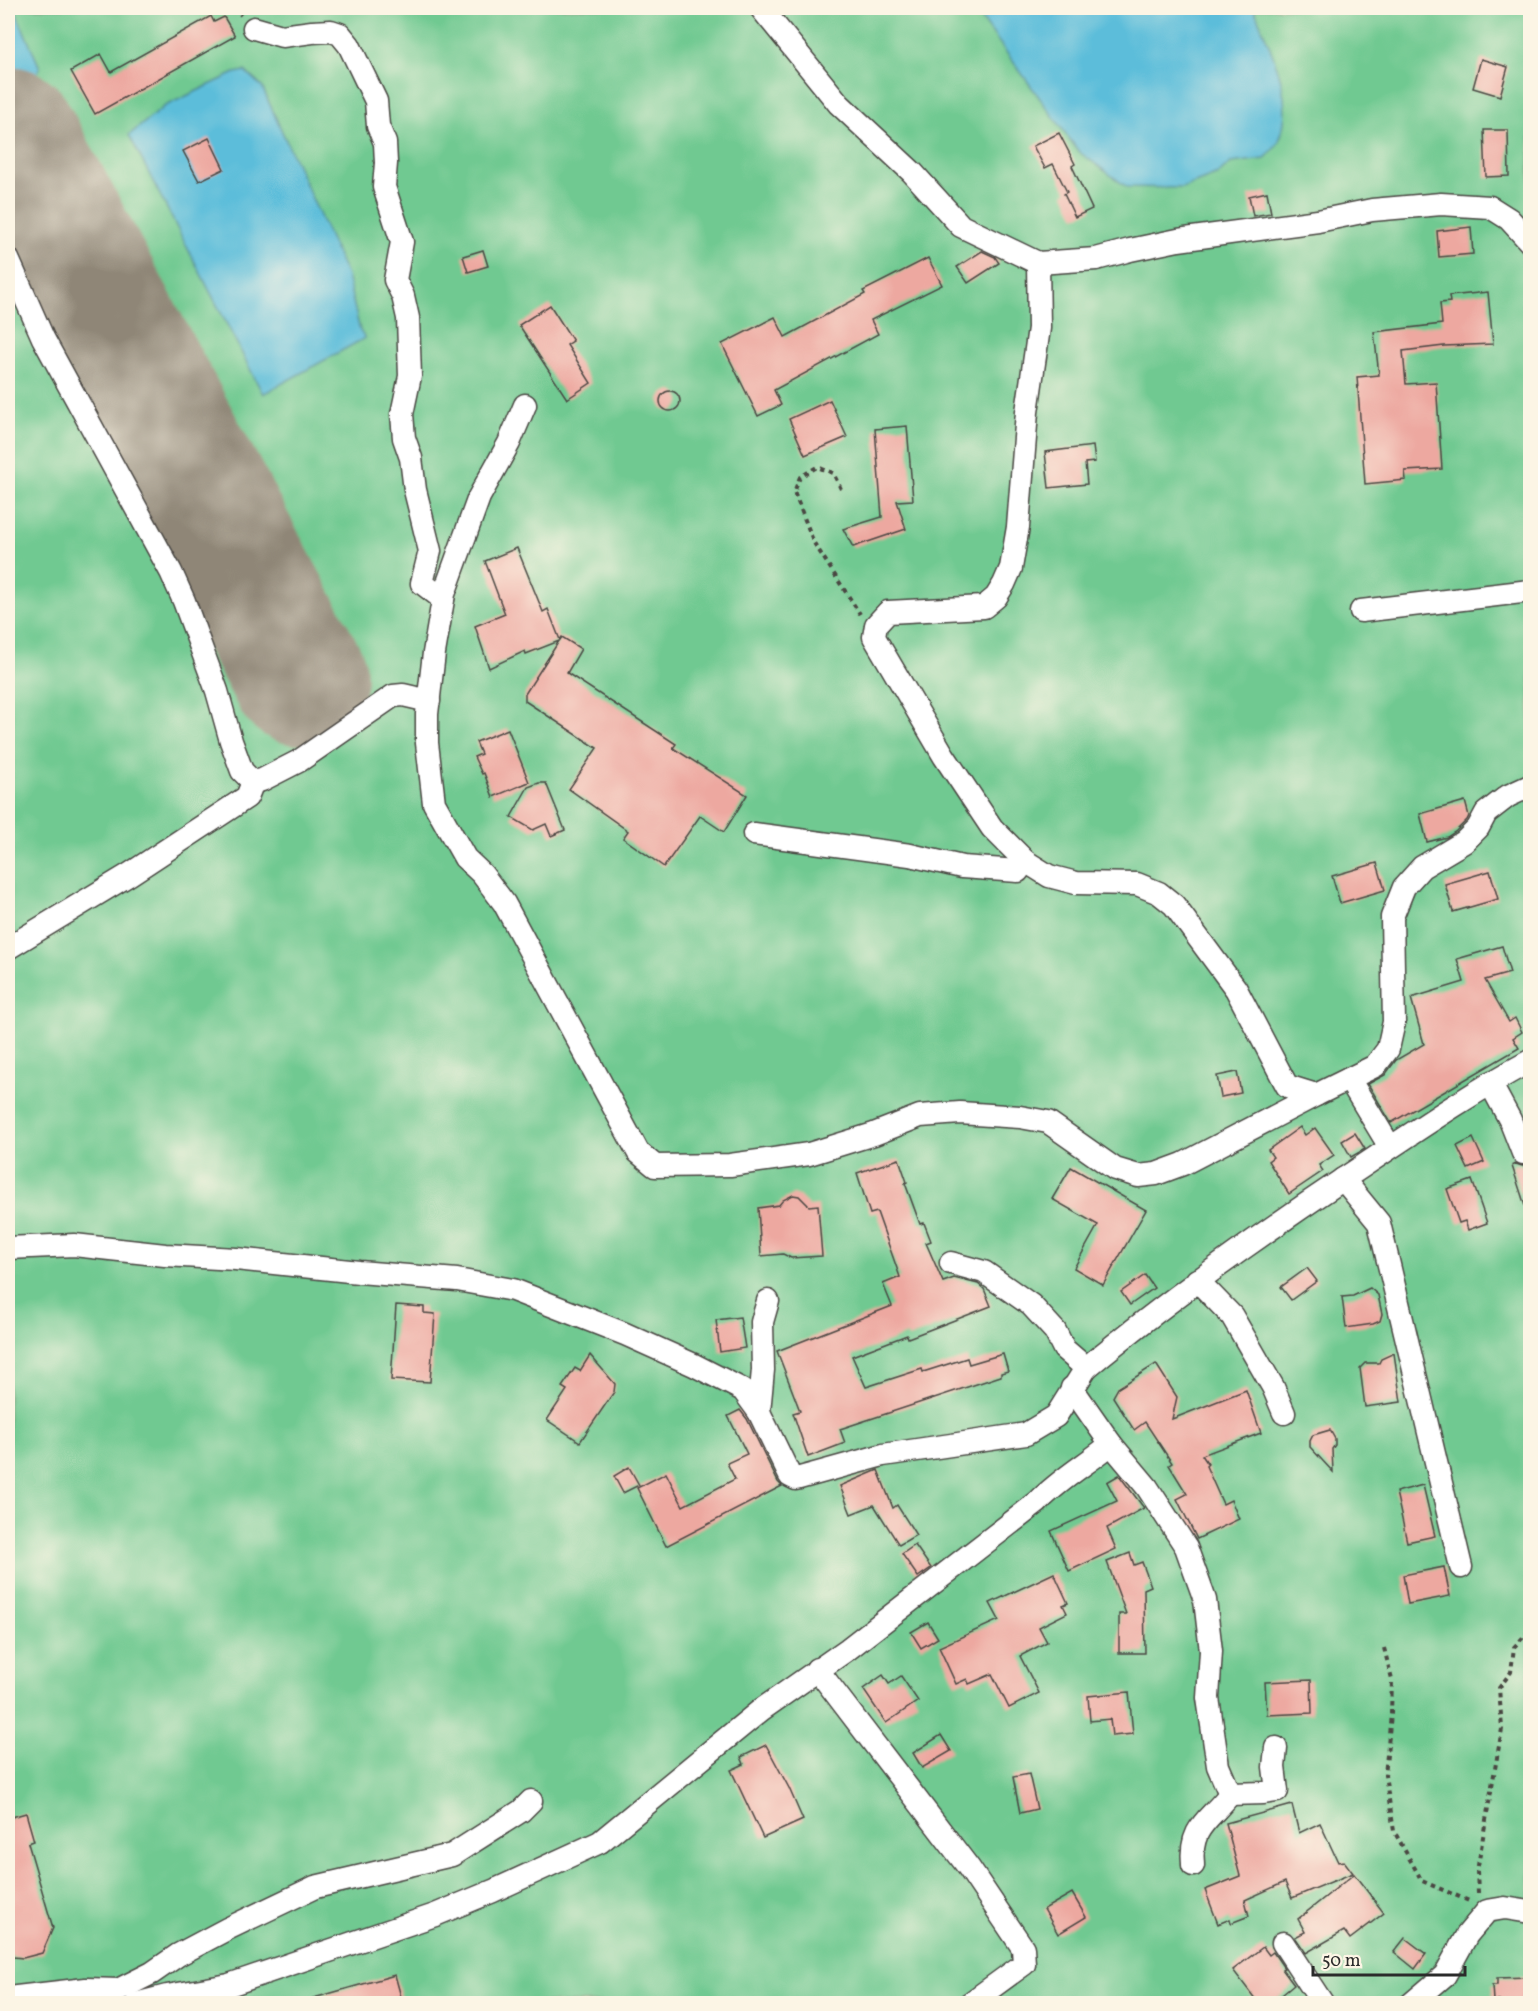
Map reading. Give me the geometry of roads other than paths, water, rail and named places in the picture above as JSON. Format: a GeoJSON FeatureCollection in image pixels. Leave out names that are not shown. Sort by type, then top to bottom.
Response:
{"type":"FeatureCollection","features":[{"type":"Feature","properties":{"kind":"street"},"geometry":{"type":"LineString","coordinates":[[761,8],[839,104],[912,172],[961,226],[1038,263],[1096,259],[1178,240],[1318,221],[1372,210],[1441,204],[1490,207],[1509,219],[1530,242]]}},
{"type":"Feature","properties":{"kind":"street"},"geometry":{"type":"LineString","coordinates":[[254,28],[282,36],[312,32],[340,34],[350,45],[376,101],[378,126],[385,143],[384,188],[402,242],[395,280],[403,296],[408,318],[410,376],[402,414],[404,438],[411,458],[415,490],[430,552],[422,583],[443,599]]}},
{"type":"Feature","properties":{"kind":"street"},"geometry":{"type":"LineString","coordinates":[[8,259],[43,338],[171,572],[218,691],[231,741],[242,771],[253,782]]}},
{"type":"Feature","properties":{"kind":"street"},"geometry":{"type":"LineString","coordinates":[[1038,263],[1039,328],[1027,412],[1018,527],[1011,568],[1004,584],[996,597],[984,607],[888,612],[876,625],[874,637],[944,756],[992,828],[1025,861],[1049,876],[1076,883],[1137,884],[1159,892],[1174,905],[1236,989],[1287,1086],[1316,1095]]}},
{"type":"Feature","properties":{"kind":"street"},"geometry":{"type":"LineString","coordinates":[[525,405],[509,443],[479,497],[443,599],[426,714],[434,803],[465,858],[482,874],[504,903],[638,1152],[656,1166],[730,1165],[809,1154],[874,1134],[920,1116],[960,1113],[1020,1117],[1048,1122],[1115,1168],[1138,1176],[1156,1174],[1183,1164],[1375,1066],[1388,1049],[1394,1022],[1392,917],[1404,887],[1422,867],[1464,842],[1478,828],[1486,813],[1508,796],[1530,786]]}},
{"type":"Feature","properties":{"kind":"street"},"geometry":{"type":"LineString","coordinates":[[1361,611],[1530,591]]}},
{"type":"Feature","properties":{"kind":"street"},"geometry":{"type":"LineString","coordinates":[[253,782],[262,780],[299,760],[393,696],[403,695],[429,701]]}},
{"type":"Feature","properties":{"kind":"street"},"geometry":{"type":"LineString","coordinates":[[8,948],[130,874],[247,797],[253,782]]}},
{"type":"Feature","properties":{"kind":"street"},"geometry":{"type":"LineString","coordinates":[[754,834],[910,855],[962,867],[1018,871],[1025,861]]}},
{"type":"Feature","properties":{"kind":"street"},"geometry":{"type":"LineString","coordinates":[[8,1248],[74,1245],[448,1279],[513,1290],[625,1334],[743,1390],[759,1412],[790,1476],[796,1479],[883,1455],[1026,1434],[1056,1416],[1086,1368],[1197,1280],[1390,1147],[1490,1083],[1530,1061]]}},
{"type":"Feature","properties":{"kind":"street"},"geometry":{"type":"LineString","coordinates":[[1348,1079],[1390,1147]]}},
{"type":"Feature","properties":{"kind":"street"},"geometry":{"type":"LineString","coordinates":[[1490,1083],[1510,1120],[1523,1153]]}},
{"type":"Feature","properties":{"kind":"street"},"geometry":{"type":"LineString","coordinates":[[1343,1179],[1379,1223],[1461,1567]]}},
{"type":"Feature","properties":{"kind":"street"},"geometry":{"type":"LineString","coordinates":[[951,1263],[984,1272],[1031,1305],[1055,1330],[1064,1349],[1086,1368]]}},
{"type":"Feature","properties":{"kind":"street"},"geometry":{"type":"LineString","coordinates":[[1197,1280],[1232,1316],[1273,1387],[1284,1413]]}},
{"type":"Feature","properties":{"kind":"street"},"geometry":{"type":"LineString","coordinates":[[759,1412],[763,1370],[762,1322],[768,1301]]}},
{"type":"Feature","properties":{"kind":"street"},"geometry":{"type":"LineString","coordinates":[[1072,1388],[1111,1444],[1147,1487],[1186,1547],[1205,1600],[1211,1651],[1208,1698],[1218,1766],[1230,1794]]}},
{"type":"Feature","properties":{"kind":"street"},"geometry":{"type":"LineString","coordinates":[[136,2004],[167,1996],[229,1986],[435,1915],[494,1891],[600,1842],[718,1744],[817,1669],[848,1649],[1038,1502],[1056,1484],[1088,1463],[1111,1444]]}},
{"type":"Feature","properties":{"kind":"street"},"geometry":{"type":"LineString","coordinates":[[817,1669],[969,1868],[1023,1948],[1024,1964],[969,2004]]}},
{"type":"Feature","properties":{"kind":"street"},"geometry":{"type":"LineString","coordinates":[[1230,1794],[1276,1791],[1274,1767],[1276,1748]]}},
{"type":"Feature","properties":{"kind":"street"},"geometry":{"type":"LineString","coordinates":[[1193,1865],[1192,1852],[1198,1827],[1217,1811],[1230,1794]]}},
{"type":"Feature","properties":{"kind":"street"},"geometry":{"type":"LineString","coordinates":[[8,1998],[86,1989],[110,1997],[178,1955],[315,1887],[452,1855],[521,1811],[531,1801]]}},
{"type":"Feature","properties":{"kind":"street"},"geometry":{"type":"LineString","coordinates":[[1411,2004],[1445,1976],[1478,1913],[1505,1908],[1530,1912]]}},
{"type":"Feature","properties":{"kind":"street"},"geometry":{"type":"LineString","coordinates":[[1283,1942],[1323,2004]]}},
{"type":"Feature","properties":{"kind":"water"},"geometry":{"type":"Polygon","coordinates":[[[8,8],[14,8],[40,68],[36,75],[18,80],[8,61],[8,8]]]}},
{"type":"Feature","properties":{"kind":"water"},"geometry":{"type":"Polygon","coordinates":[[[974,8],[1254,8],[1273,56],[1283,90],[1284,124],[1277,146],[1265,159],[1231,163],[1218,174],[1182,188],[1127,187],[1079,152],[974,8]]]}},
{"type":"Feature","properties":{"kind":"water"},"geometry":{"type":"Polygon","coordinates":[[[245,71],[262,87],[347,276],[360,331],[365,338],[263,394],[129,135],[165,106],[235,73],[245,71]]]}}]}
